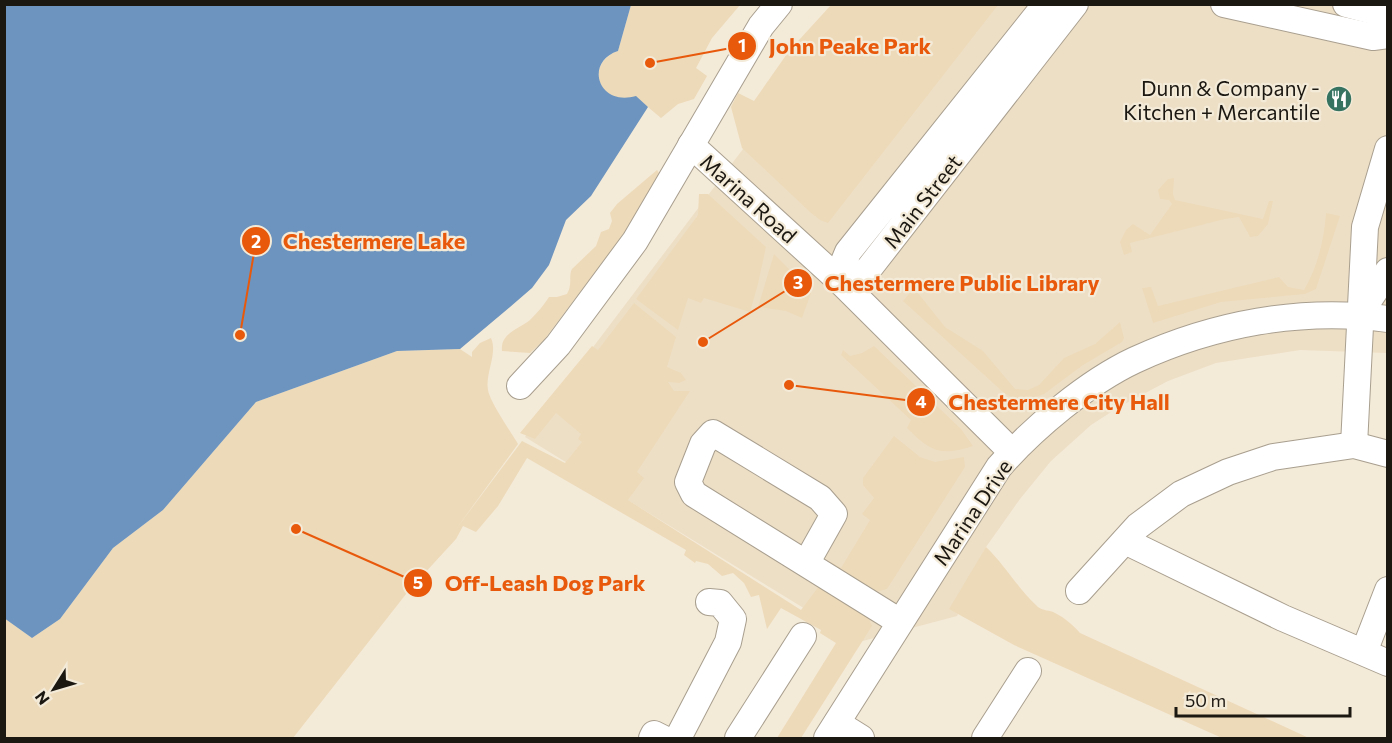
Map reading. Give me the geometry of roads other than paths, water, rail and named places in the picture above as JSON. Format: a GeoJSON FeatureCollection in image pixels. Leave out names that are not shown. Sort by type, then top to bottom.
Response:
{"type":"FeatureCollection","features":[{"type":"Feature","properties":{"kind":"street"},"geometry":{"type":"LineString","coordinates":[[520,386],[558,345],[635,241],[761,26],[780,4]]}},
{"type":"Feature","properties":{"kind":"street","name":"Main Street"},"geometry":{"type":"LineString","coordinates":[[840,281],[848,252],[1046,4]]}},
{"type":"Feature","properties":{"kind":"street","name":"Main Street"},"geometry":{"type":"LineString","coordinates":[[840,281],[867,271],[1075,4]]}},
{"type":"Feature","properties":{"kind":"street"},"geometry":{"type":"LineString","coordinates":[[1224,4],[1373,37],[1388,36]]}},
{"type":"Feature","properties":{"kind":"street"},"geometry":{"type":"LineString","coordinates":[[1346,4],[1388,15]]}},
{"type":"Feature","properties":{"kind":"street","name":"Marina Road"},"geometry":{"type":"LineString","coordinates":[[692,146],[840,281],[1012,452]]}},
{"type":"Feature","properties":{"kind":"street"},"geometry":{"type":"LineString","coordinates":[[1354,445],[1365,227],[1388,149]]}},
{"type":"Feature","properties":{"kind":"street"},"geometry":{"type":"LineString","coordinates":[[1359,315],[1388,271]]}},
{"type":"Feature","properties":{"kind":"street","name":"Marina Drive"},"geometry":{"type":"LineString","coordinates":[[832,731],[999,467],[1012,452],[1079,394],[1134,361],[1222,327],[1273,318],[1359,315],[1388,319]]}},
{"type":"Feature","properties":{"kind":"street"},"geometry":{"type":"LineString","coordinates":[[807,562],[834,513],[820,498],[712,433],[703,444],[688,482],[694,494],[807,562],[900,622]]}},
{"type":"Feature","properties":{"kind":"street"},"geometry":{"type":"LineString","coordinates":[[1079,591],[1138,526],[1181,495],[1228,472],[1273,457],[1354,445],[1388,454]]}},
{"type":"Feature","properties":{"kind":"street"},"geometry":{"type":"LineString","coordinates":[[1125,541],[1283,618],[1388,663]]}},
{"type":"Feature","properties":{"kind":"street"},"geometry":{"type":"LineString","coordinates":[[1364,652],[1388,590]]}},
{"type":"Feature","properties":{"kind":"street"},"geometry":{"type":"LineString","coordinates":[[678,738],[728,642],[733,619],[720,603],[709,602]]}},
{"type":"Feature","properties":{"kind":"street"},"geometry":{"type":"LineString","coordinates":[[738,738],[803,636]]}},
{"type":"Feature","properties":{"kind":"street"},"geometry":{"type":"LineString","coordinates":[[988,737],[1028,671]]}},
{"type":"Feature","properties":{"kind":"street"},"geometry":{"type":"LineString","coordinates":[[832,731],[861,738]]}},
{"type":"Feature","properties":{"kind":"street"},"geometry":{"type":"LineString","coordinates":[[652,738],[654,734],[662,738]]}},
{"type":"Feature","properties":{"kind":"water"},"geometry":{"type":"Polygon","coordinates":[[[4,5],[631,5],[618,51],[607,57],[601,64],[600,82],[612,95],[623,98],[636,96],[648,107],[591,196],[566,220],[549,265],[532,288],[510,307],[460,349],[397,351],[256,402],[163,510],[113,548],[60,619],[32,638],[4,618],[4,5]]]}},
{"type":"Feature","properties":{"kind":"place","name":"John Peake Park"},"geometry":{"type":"Point","coordinates":[650,63]}},
{"type":"Feature","properties":{"kind":"place","name":"Dunn & Company - Kitchen + Mercantile"},"geometry":{"type":"Point","coordinates":[1339,99]}},
{"type":"Feature","properties":{"kind":"place","name":"Chestermere Lake"},"geometry":{"type":"Point","coordinates":[240,335]}},
{"type":"Feature","properties":{"kind":"place","name":"Chestermere Public Library"},"geometry":{"type":"Point","coordinates":[703,342]}},
{"type":"Feature","properties":{"kind":"place","name":"Chestermere City Hall"},"geometry":{"type":"Point","coordinates":[789,385]}},
{"type":"Feature","properties":{"kind":"place","name":"Off-Leash Dog Park"},"geometry":{"type":"Point","coordinates":[296,529]}}]}
